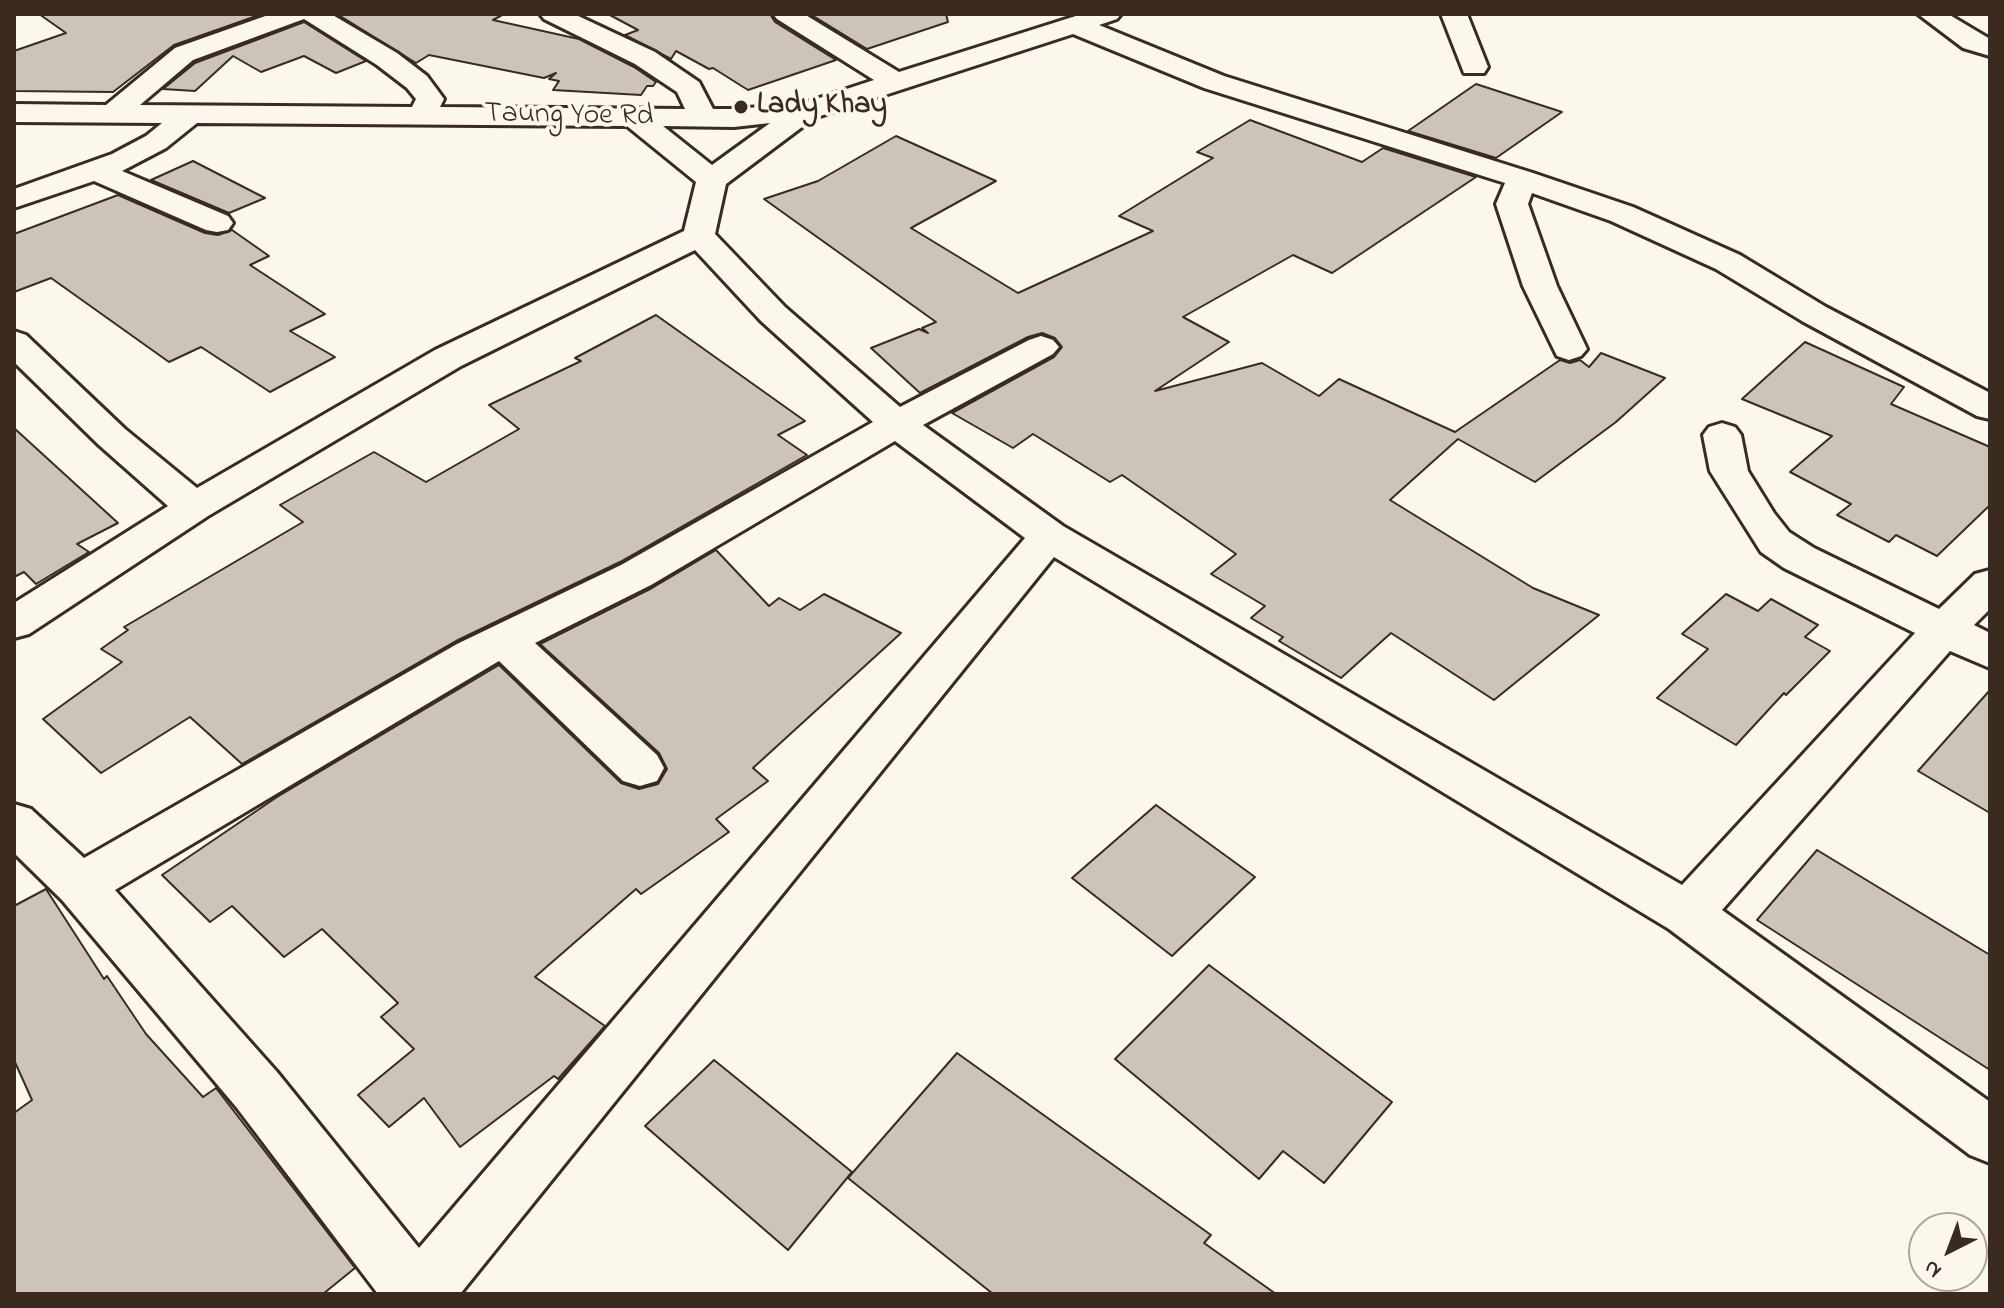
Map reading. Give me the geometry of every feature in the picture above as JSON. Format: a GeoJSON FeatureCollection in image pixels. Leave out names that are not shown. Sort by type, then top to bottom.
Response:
{"type":"FeatureCollection","features":[{"type":"Feature","properties":{"kind":"street"},"geometry":{"type":"LineString","coordinates":[[114,113],[184,54],[295,14]]}},
{"type":"Feature","properties":{"kind":"street"},"geometry":{"type":"LineString","coordinates":[[313,14],[387,59],[417,82],[430,99],[423,114]]}},
{"type":"Feature","properties":{"kind":"street"},"geometry":{"type":"LineString","coordinates":[[553,14],[645,58],[689,88],[702,116]]}},
{"type":"Feature","properties":{"kind":"street"},"geometry":{"type":"LineString","coordinates":[[786,14],[896,82]]}},
{"type":"Feature","properties":{"kind":"street","name":"Taung Yoe Rd"},"geometry":{"type":"LineString","coordinates":[[14,113],[423,114],[636,119],[734,118],[804,112],[1108,14]]}},
{"type":"Feature","properties":{"kind":"street"},"geometry":{"type":"LineString","coordinates":[[1454,14],[1474,67]]}},
{"type":"Feature","properties":{"kind":"street"},"geometry":{"type":"LineString","coordinates":[[1931,14],[1972,42],[1990,48]]}},
{"type":"Feature","properties":{"kind":"street"},"geometry":{"type":"LineString","coordinates":[[1075,25],[1214,82],[1522,179],[1622,214],[1728,262],[1814,314],[1990,408]]}},
{"type":"Feature","properties":{"kind":"street"},"geometry":{"type":"LineString","coordinates":[[14,199],[123,160],[156,142],[193,112]]}},
{"type":"Feature","properties":{"kind":"street"},"geometry":{"type":"LineString","coordinates":[[699,236],[712,180],[804,112]]}},
{"type":"Feature","properties":{"kind":"street"},"geometry":{"type":"LineString","coordinates":[[636,119],[712,180]]}},
{"type":"Feature","properties":{"kind":"street"},"geometry":{"type":"LineString","coordinates":[[93,169],[217,223]]}},
{"type":"Feature","properties":{"kind":"street"},"geometry":{"type":"LineString","coordinates":[[1522,179],[1512,204],[1540,286],[1569,349]]}},
{"type":"Feature","properties":{"kind":"street"},"geometry":{"type":"LineString","coordinates":[[699,236],[773,314],[897,424],[1049,536],[1687,914],[1990,1136]]}},
{"type":"Feature","properties":{"kind":"street"},"geometry":{"type":"LineString","coordinates":[[14,623],[194,507],[448,358],[699,236]]}},
{"type":"Feature","properties":{"kind":"street"},"geometry":{"type":"LineString","coordinates":[[14,342],[112,437],[194,507]]}},
{"type":"Feature","properties":{"kind":"street"},"geometry":{"type":"LineString","coordinates":[[80,885],[473,655],[636,575],[897,424],[1041,347]]}},
{"type":"Feature","properties":{"kind":"street"},"geometry":{"type":"LineString","coordinates":[[1722,435],[1729,471],[1775,542],[1799,558],[1990,652]]}},
{"type":"Feature","properties":{"kind":"street"},"geometry":{"type":"LineString","coordinates":[[14,823],[80,885],[257,1090],[419,1294],[1049,536]]}},
{"type":"Feature","properties":{"kind":"street"},"geometry":{"type":"LineString","coordinates":[[1687,914],[1945,628],[1990,584]]}},
{"type":"Feature","properties":{"kind":"street"},"geometry":{"type":"LineString","coordinates":[[504,640],[640,768]]}},
{"type":"Feature","properties":{"kind":"building"},"geometry":{"type":"Polygon","coordinates":[[[39,14],[262,14],[174,45],[113,92],[14,91],[14,51],[66,33],[39,14]]]}},
{"type":"Feature","properties":{"kind":"building"},"geometry":{"type":"Polygon","coordinates":[[[337,14],[504,14],[493,20],[579,39],[656,82],[653,86],[647,86],[641,95],[553,90],[559,81],[549,79],[556,73],[544,78],[429,55],[416,63],[337,14]]]}},
{"type":"Feature","properties":{"kind":"building"},"geometry":{"type":"Polygon","coordinates":[[[608,14],[770,14],[775,22],[836,60],[748,90],[713,68],[709,69],[676,51],[671,59],[625,35],[638,30],[608,14]]]}},
{"type":"Feature","properties":{"kind":"building"},"geometry":{"type":"Polygon","coordinates":[[[810,14],[946,14],[948,22],[867,49],[810,14]]]}},
{"type":"Feature","properties":{"kind":"building"},"geometry":{"type":"Polygon","coordinates":[[[304,22],[366,61],[336,73],[304,56],[261,72],[233,56],[195,91],[163,89],[195,63],[304,22]]]}},
{"type":"Feature","properties":{"kind":"building"},"geometry":{"type":"Polygon","coordinates":[[[1476,84],[1562,112],[1496,158],[1408,131],[1476,84]]]}},
{"type":"Feature","properties":{"kind":"building"},"geometry":{"type":"Polygon","coordinates":[[[1250,120],[1362,162],[1383,148],[1476,177],[1332,273],[1293,255],[1183,317],[1229,342],[1155,391],[1262,363],[1319,396],[1339,379],[1455,432],[1560,360],[1570,363],[1580,360],[1589,367],[1601,353],[1665,378],[1616,422],[1535,482],[1458,439],[1390,500],[1533,588],[1599,615],[1494,700],[1391,633],[1341,678],[1279,641],[1283,637],[1251,618],[1265,606],[1211,574],[1236,554],[1122,475],[1110,482],[1033,434],[1013,448],[952,413],[1054,357],[1062,347],[1055,338],[1042,333],[1028,337],[920,393],[871,348],[919,329],[928,333],[922,328],[936,322],[764,199],[818,181],[896,136],[996,181],[911,228],[1018,293],[1153,231],[1119,216],[1213,158],[1197,152],[1250,120]]]}},
{"type":"Feature","properties":{"kind":"building"},"geometry":{"type":"Polygon","coordinates":[[[193,161],[265,198],[229,213],[151,180],[193,161]]]}},
{"type":"Feature","properties":{"kind":"building"},"geometry":{"type":"Polygon","coordinates":[[[118,195],[205,233],[218,235],[232,230],[269,256],[250,265],[325,314],[290,331],[335,357],[270,392],[201,347],[169,362],[51,278],[14,292],[14,234],[118,195]]]}},
{"type":"Feature","properties":{"kind":"building"},"geometry":{"type":"Polygon","coordinates":[[[656,315],[805,421],[778,435],[807,455],[620,562],[456,641],[242,764],[190,717],[101,773],[43,719],[122,662],[101,649],[128,630],[124,627],[303,522],[280,505],[374,452],[426,482],[519,429],[489,405],[581,361],[575,358],[656,315]]]}},
{"type":"Feature","properties":{"kind":"building"},"geometry":{"type":"Polygon","coordinates":[[[1805,342],[1904,387],[1891,404],[1990,447],[1990,505],[1937,556],[1896,535],[1889,542],[1837,515],[1851,504],[1790,472],[1832,436],[1742,399],[1805,342]]]}},
{"type":"Feature","properties":{"kind":"building"},"geometry":{"type":"Polygon","coordinates":[[[14,428],[118,523],[77,544],[89,552],[36,584],[24,572],[14,577],[14,428]]]}},
{"type":"Feature","properties":{"kind":"building"},"geometry":{"type":"Polygon","coordinates":[[[716,550],[769,606],[779,598],[800,610],[824,594],[901,633],[753,768],[768,781],[716,819],[729,832],[641,894],[636,889],[535,977],[605,1026],[558,1079],[554,1076],[460,1147],[424,1098],[389,1127],[358,1095],[414,1049],[381,1017],[398,1003],[322,929],[284,957],[232,906],[210,922],[162,875],[277,797],[499,665],[621,783],[639,789],[658,784],[667,769],[659,753],[540,644],[652,588],[716,550]]]}},
{"type":"Feature","properties":{"kind":"building"},"geometry":{"type":"Polygon","coordinates":[[[1726,594],[1758,611],[1771,599],[1818,625],[1805,637],[1830,651],[1786,695],[1784,693],[1736,745],[1657,698],[1708,649],[1682,634],[1726,594]]]}},
{"type":"Feature","properties":{"kind":"building"},"geometry":{"type":"Polygon","coordinates":[[[1990,690],[1990,813],[1918,771],[1990,690]]]}},
{"type":"Feature","properties":{"kind":"building"},"geometry":{"type":"Polygon","coordinates":[[[1156,805],[1255,877],[1172,956],[1072,878],[1156,805]]]}},
{"type":"Feature","properties":{"kind":"building"},"geometry":{"type":"Polygon","coordinates":[[[1817,850],[1990,955],[1990,1070],[1757,920],[1817,850]]]}},
{"type":"Feature","properties":{"kind":"building"},"geometry":{"type":"Polygon","coordinates":[[[46,889],[104,979],[107,976],[146,1034],[203,1097],[216,1088],[355,1268],[323,1294],[14,1294],[14,1113],[32,1100],[14,1060],[14,906],[46,889]]]}},
{"type":"Feature","properties":{"kind":"building"},"geometry":{"type":"Polygon","coordinates":[[[1209,965],[1392,1102],[1324,1183],[1283,1151],[1259,1179],[1115,1059],[1209,965]]]}},
{"type":"Feature","properties":{"kind":"building"},"geometry":{"type":"Polygon","coordinates":[[[957,1053],[1211,1235],[1204,1243],[1276,1294],[993,1294],[848,1178],[957,1053]]]}},
{"type":"Feature","properties":{"kind":"building"},"geometry":{"type":"Polygon","coordinates":[[[714,1060],[852,1172],[788,1250],[645,1126],[714,1060]]]}},
{"type":"Feature","properties":{"kind":"place","name":"Lady Khay"},"geometry":{"type":"Point","coordinates":[741,107]}}]}
